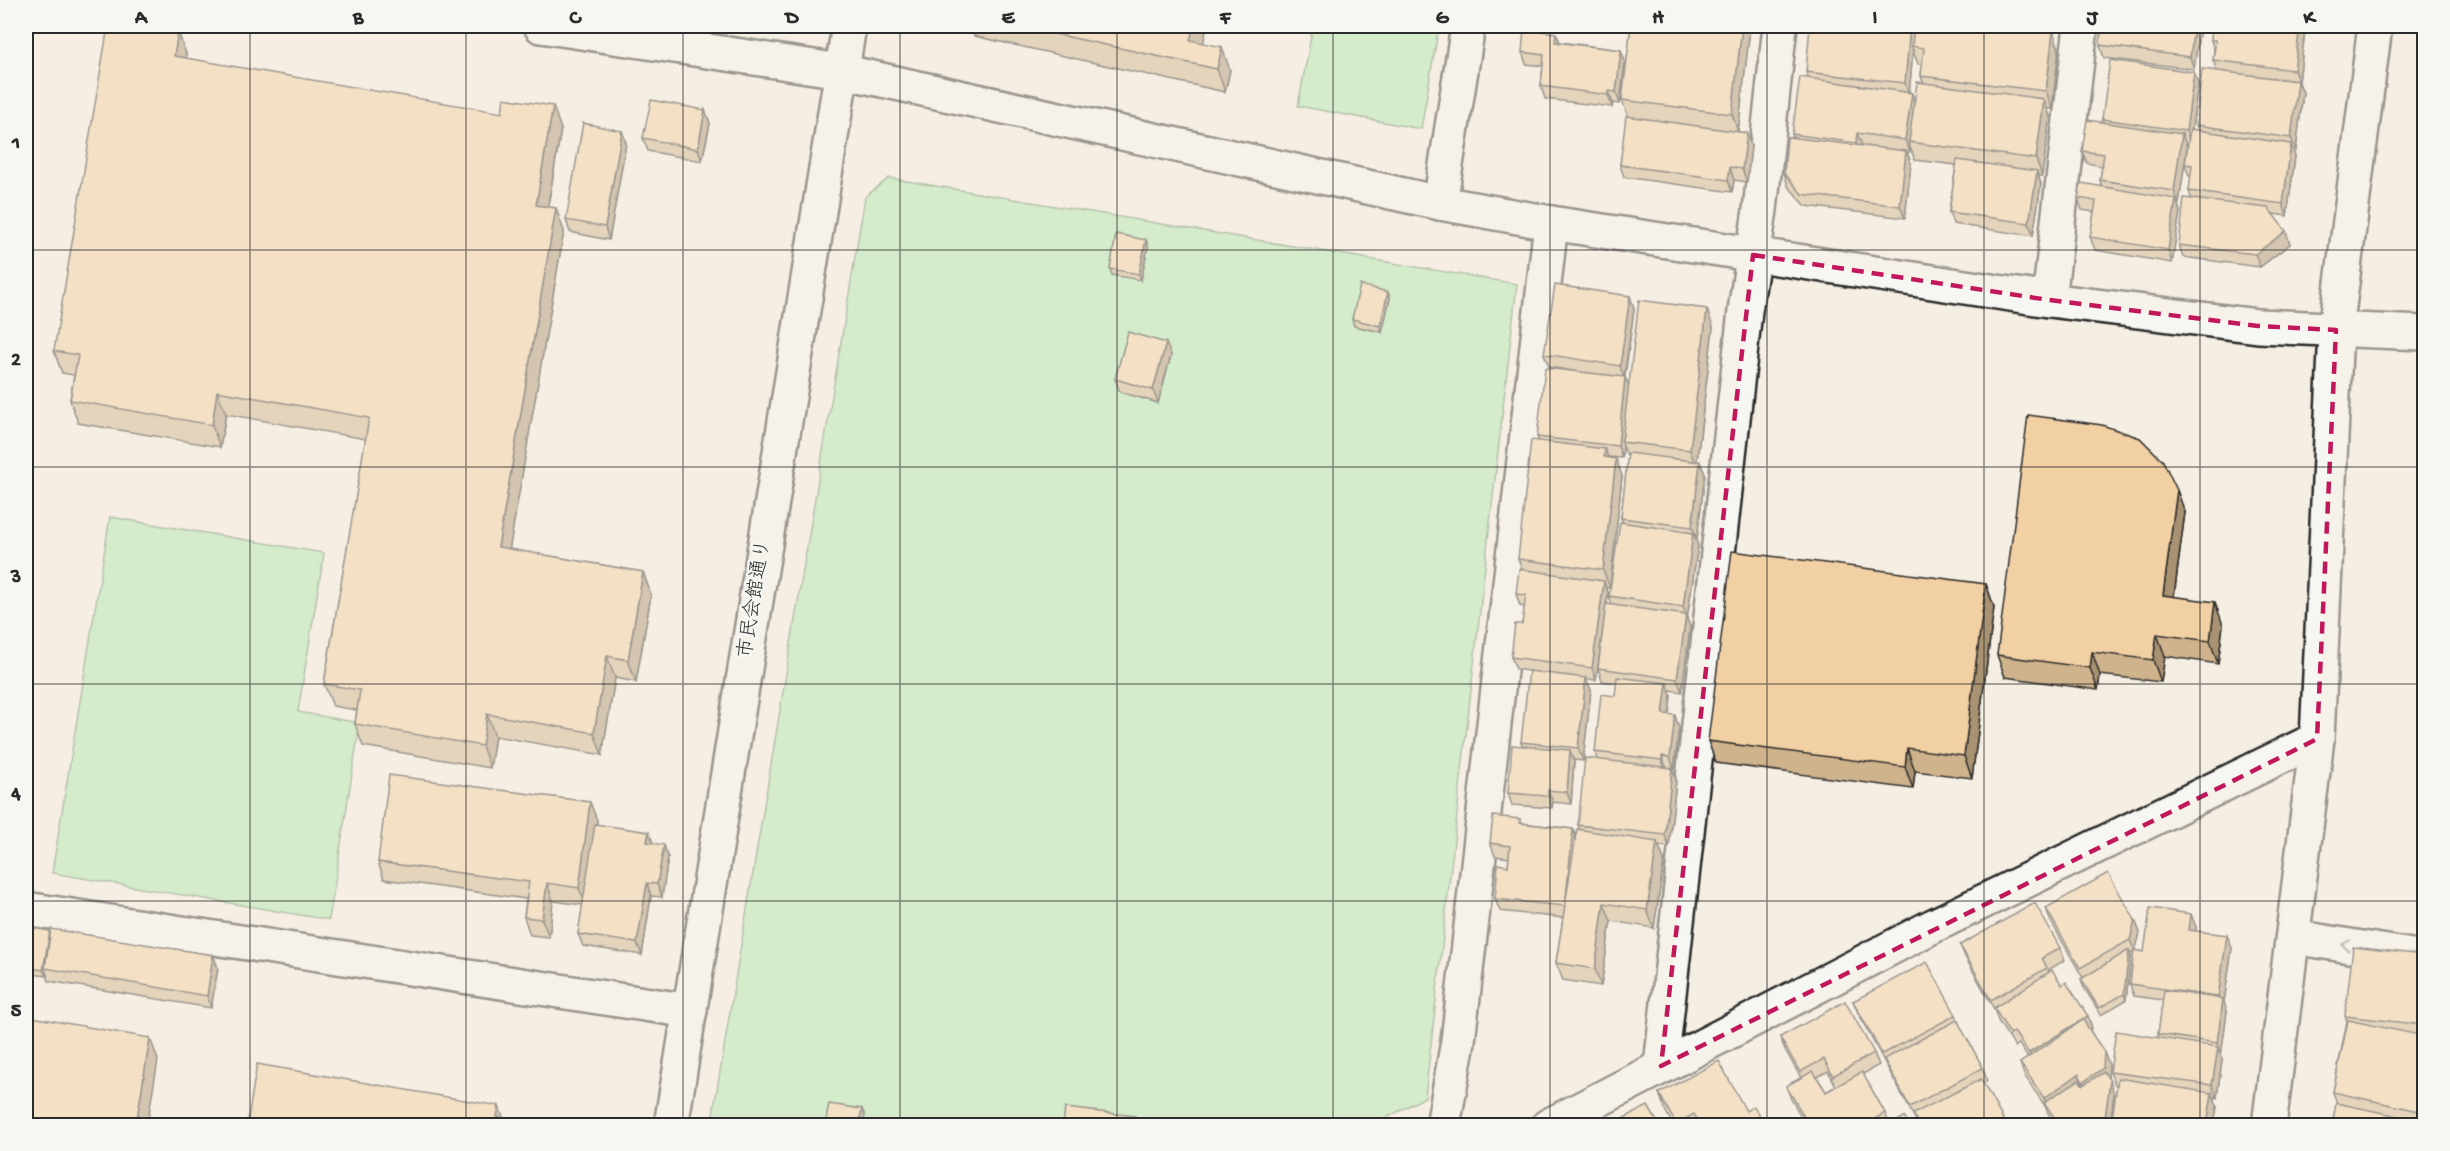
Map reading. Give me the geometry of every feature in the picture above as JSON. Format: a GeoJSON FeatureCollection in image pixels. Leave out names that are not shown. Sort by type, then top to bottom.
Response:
{"type":"FeatureCollection","features":[{"type":"Feature","properties":{"kind":"street"},"geometry":{"type":"LineString","coordinates":[[541,26],[841,71],[1440,203],[1551,223],[2049,300],[2258,326],[2424,333]]}},
{"type":"Feature","properties":{"kind":"street","name":"市民会館通り"},"geometry":{"type":"LineString","coordinates":[[671,1125],[849,26]]}},
{"type":"Feature","properties":{"kind":"street"},"geometry":{"type":"LineString","coordinates":[[1440,203],[1468,26]]}},
{"type":"Feature","properties":{"kind":"street"},"geometry":{"type":"LineString","coordinates":[[1661,1066],[1743,323],[1754,255],[1780,26]]}},
{"type":"Feature","properties":{"kind":"street"},"geometry":{"type":"LineString","coordinates":[[2049,300],[2081,26]]}},
{"type":"Feature","properties":{"kind":"street"},"geometry":{"type":"LineString","coordinates":[[2269,1125],[2317,739],[2336,330],[2375,26]]}},
{"type":"Feature","properties":{"kind":"street"},"geometry":{"type":"LineString","coordinates":[[1443,1125],[1458,1041],[1551,223]]}},
{"type":"Feature","properties":{"kind":"street"},"geometry":{"type":"LineString","coordinates":[[1548,1125],[1933,926],[2317,739]]}},
{"type":"Feature","properties":{"kind":"street"},"geometry":{"type":"LineString","coordinates":[[26,909],[690,1011]]}},
{"type":"Feature","properties":{"kind":"street"},"geometry":{"type":"LineString","coordinates":[[2294,937],[2424,958]]}},
{"type":"Feature","properties":{"kind":"highlighted area"},"geometry":{"type":"Polygon","coordinates":[[[1753,255],[2049,300],[2258,326],[2336,330],[2317,739],[1661,1066],[1753,255]]]}},
{"type":"Feature","properties":{"kind":"green space"},"geometry":{"type":"Polygon","coordinates":[[[1313,26],[1439,26],[1421,129],[1298,106],[1313,26]]]}},
{"type":"Feature","properties":{"kind":"green space"},"geometry":{"type":"Polygon","coordinates":[[[889,178],[1517,284],[1425,1097],[1372,1126],[711,1126],[865,197],[889,178]]]}},
{"type":"Feature","properties":{"kind":"green space"},"geometry":{"type":"Polygon","coordinates":[[[110,517],[324,553],[298,712],[360,723],[329,920],[52,873],[110,517]]]}},
{"type":"Feature","properties":{"kind":"building"},"geometry":{"type":"Polygon","coordinates":[[[108,26],[143,26],[178,32],[174,56],[502,113],[504,98],[553,106],[536,205],[556,208],[498,547],[643,572],[628,660],[607,656],[594,733],[487,714],[482,746],[355,724],[360,690],[324,684],[369,418],[217,391],[212,425],[70,400],[78,355],[54,351],[108,26]]]}},
{"type":"Feature","properties":{"kind":"building"},"geometry":{"type":"Polygon","coordinates":[[[1018,26],[1194,26],[1190,40],[1222,47],[1217,69],[1018,26]]]}},
{"type":"Feature","properties":{"kind":"building"},"geometry":{"type":"Polygon","coordinates":[[[1631,26],[1742,26],[1732,114],[1622,100],[1631,26]]]}},
{"type":"Feature","properties":{"kind":"building"},"geometry":{"type":"Polygon","coordinates":[[[1810,26],[1910,26],[1905,83],[1806,72],[1810,26]]]}},
{"type":"Feature","properties":{"kind":"building"},"geometry":{"type":"Polygon","coordinates":[[[1914,26],[2009,26],[2053,31],[2046,91],[1921,76],[1924,48],[1912,46],[1914,26]]]}},
{"type":"Feature","properties":{"kind":"building"},"geometry":{"type":"Polygon","coordinates":[[[2015,26],[2048,26],[2047,29],[2015,26]]]}},
{"type":"Feature","properties":{"kind":"building"},"geometry":{"type":"Polygon","coordinates":[[[2114,26],[2194,26],[2190,57],[2100,45],[2101,31],[2113,33],[2114,26]]]}},
{"type":"Feature","properties":{"kind":"building"},"geometry":{"type":"Polygon","coordinates":[[[2212,26],[2300,26],[2294,70],[2213,60],[2216,40],[2211,40],[2212,26]]]}},
{"type":"Feature","properties":{"kind":"building"},"geometry":{"type":"Polygon","coordinates":[[[1524,29],[1556,33],[1555,42],[1621,50],[1616,92],[1608,91],[1608,95],[1541,86],[1544,55],[1522,52],[1524,29]]]}},
{"type":"Feature","properties":{"kind":"building"},"geometry":{"type":"Polygon","coordinates":[[[2110,60],[2194,72],[2186,131],[2102,119],[2110,60]]]}},
{"type":"Feature","properties":{"kind":"building"},"geometry":{"type":"Polygon","coordinates":[[[2202,69],[2298,81],[2291,138],[2196,125],[2202,69]]]}},
{"type":"Feature","properties":{"kind":"building"},"geometry":{"type":"Polygon","coordinates":[[[1800,77],[1912,93],[1905,140],[1857,133],[1856,143],[1792,134],[1800,77]]]}},
{"type":"Feature","properties":{"kind":"building"},"geometry":{"type":"Polygon","coordinates":[[[1917,82],[2044,99],[2036,159],[1909,142],[1917,82]]]}},
{"type":"Feature","properties":{"kind":"building"},"geometry":{"type":"Polygon","coordinates":[[[651,100],[705,110],[698,149],[643,138],[651,100]]]}},
{"type":"Feature","properties":{"kind":"building"},"geometry":{"type":"Polygon","coordinates":[[[1626,116],[1747,133],[1742,169],[1730,167],[1728,180],[1620,165],[1626,116]]]}},
{"type":"Feature","properties":{"kind":"building"},"geometry":{"type":"Polygon","coordinates":[[[2087,120],[2182,134],[2174,191],[2100,180],[2104,154],[2082,151],[2087,120]]]}},
{"type":"Feature","properties":{"kind":"building"},"geometry":{"type":"Polygon","coordinates":[[[583,123],[622,131],[605,227],[566,220],[583,123]]]}},
{"type":"Feature","properties":{"kind":"building"},"geometry":{"type":"Polygon","coordinates":[[[2190,129],[2291,144],[2283,204],[2189,191],[2192,165],[2185,164],[2190,129]]]}},
{"type":"Feature","properties":{"kind":"building"},"geometry":{"type":"Polygon","coordinates":[[[1787,137],[1906,151],[1900,206],[1802,194],[1784,173],[1787,137]]]}},
{"type":"Feature","properties":{"kind":"building"},"geometry":{"type":"Polygon","coordinates":[[[1957,160],[2037,171],[2029,223],[1949,212],[1957,160]]]}},
{"type":"Feature","properties":{"kind":"building"},"geometry":{"type":"Polygon","coordinates":[[[2081,183],[2176,199],[2168,250],[2090,237],[2096,201],[2078,198],[2081,183]]]}},
{"type":"Feature","properties":{"kind":"building"},"geometry":{"type":"Polygon","coordinates":[[[2184,198],[2268,208],[2286,231],[2255,254],[2179,245],[2184,198]]]}},
{"type":"Feature","properties":{"kind":"building"},"geometry":{"type":"Polygon","coordinates":[[[1116,234],[1146,240],[1139,274],[1110,269],[1116,234]]]}},
{"type":"Feature","properties":{"kind":"building"},"geometry":{"type":"Polygon","coordinates":[[[1360,285],[1388,292],[1380,326],[1352,319],[1360,285]]]}},
{"type":"Feature","properties":{"kind":"building"},"geometry":{"type":"Polygon","coordinates":[[[1555,285],[1630,296],[1620,366],[1544,354],[1555,285]]]}},
{"type":"Feature","properties":{"kind":"building"},"geometry":{"type":"Polygon","coordinates":[[[1639,300],[1707,309],[1690,450],[1622,442],[1639,300]]]}},
{"type":"Feature","properties":{"kind":"building"},"geometry":{"type":"Polygon","coordinates":[[[1128,332],[1166,343],[1153,390],[1115,379],[1128,332]]]}},
{"type":"Feature","properties":{"kind":"building"},"geometry":{"type":"Polygon","coordinates":[[[1545,368],[1625,377],[1618,446],[1537,437],[1545,368]]]}},
{"type":"Feature","properties":{"kind":"building"},"geometry":{"type":"Polygon","coordinates":[[[2028,415],[2102,425],[2140,438],[2163,461],[2177,490],[2163,595],[2215,602],[2210,641],[2157,634],[2153,660],[2092,652],[2090,668],[1997,655],[2028,415]]]}},
{"type":"Feature","properties":{"kind":"building"},"geometry":{"type":"Polygon","coordinates":[[[1531,440],[1605,449],[1604,457],[1616,459],[1603,570],[1518,559],[1531,440]]]}},
{"type":"Feature","properties":{"kind":"building"},"geometry":{"type":"Polygon","coordinates":[[[1628,453],[1700,462],[1692,527],[1621,518],[1628,453]]]}},
{"type":"Feature","properties":{"kind":"building"},"geometry":{"type":"Polygon","coordinates":[[[1620,522],[1693,533],[1683,607],[1609,596],[1620,522]]]}},
{"type":"Feature","properties":{"kind":"building"},"geometry":{"type":"Polygon","coordinates":[[[1732,551],[1986,584],[1964,756],[1907,748],[1905,767],[1708,741],[1732,551]]]}},
{"type":"Feature","properties":{"kind":"building"},"geometry":{"type":"Polygon","coordinates":[[[1519,569],[1604,581],[1592,668],[1511,657],[1515,624],[1522,624],[1526,595],[1516,594],[1519,569]]]}},
{"type":"Feature","properties":{"kind":"building"},"geometry":{"type":"Polygon","coordinates":[[[1606,604],[1686,615],[1677,679],[1598,668],[1606,604]]]}},
{"type":"Feature","properties":{"kind":"building"},"geometry":{"type":"Polygon","coordinates":[[[1529,671],[1586,678],[1578,748],[1521,742],[1529,671]]]}},
{"type":"Feature","properties":{"kind":"building"},"geometry":{"type":"Polygon","coordinates":[[[1617,677],[1667,683],[1663,714],[1675,715],[1670,757],[1662,756],[1662,760],[1595,752],[1601,694],[1615,696],[1617,677]]]}},
{"type":"Feature","properties":{"kind":"building"},"geometry":{"type":"Polygon","coordinates":[[[1512,745],[1570,750],[1567,792],[1548,790],[1548,796],[1508,793],[1512,745]]]}},
{"type":"Feature","properties":{"kind":"building"},"geometry":{"type":"Polygon","coordinates":[[[1585,758],[1672,768],[1665,835],[1578,825],[1585,758]]]}},
{"type":"Feature","properties":{"kind":"building"},"geometry":{"type":"Polygon","coordinates":[[[389,775],[590,802],[579,888],[547,883],[542,919],[524,917],[529,882],[378,862],[389,775]]]}},
{"type":"Feature","properties":{"kind":"building"},"geometry":{"type":"Polygon","coordinates":[[[1493,816],[1520,819],[1520,823],[1573,829],[1565,906],[1495,899],[1498,864],[1508,866],[1510,846],[1490,843],[1493,816]]]}},
{"type":"Feature","properties":{"kind":"building"},"geometry":{"type":"Polygon","coordinates":[[[595,824],[649,832],[647,842],[664,845],[657,884],[647,883],[637,943],[578,934],[595,824]]]}},
{"type":"Feature","properties":{"kind":"building"},"geometry":{"type":"Polygon","coordinates":[[[1577,829],[1657,842],[1647,910],[1604,903],[1595,969],[1556,963],[1577,829]]]}},
{"type":"Feature","properties":{"kind":"building"},"geometry":{"type":"Polygon","coordinates":[[[2108,873],[2135,920],[2130,940],[2080,968],[2046,908],[2108,873]]]}},
{"type":"Feature","properties":{"kind":"building"},"geometry":{"type":"Polygon","coordinates":[[[2035,903],[2060,948],[2042,958],[2047,968],[1991,1000],[1960,945],[2035,903]]]}},
{"type":"Feature","properties":{"kind":"building"},"geometry":{"type":"Polygon","coordinates":[[[2150,908],[2191,914],[2189,930],[2227,935],[2218,997],[2130,984],[2134,950],[2144,952],[2150,908]]]}},
{"type":"Feature","properties":{"kind":"building"},"geometry":{"type":"Polygon","coordinates":[[[26,927],[50,931],[43,970],[26,967],[26,927]]]}},
{"type":"Feature","properties":{"kind":"building"},"geometry":{"type":"Polygon","coordinates":[[[51,929],[213,955],[207,996],[45,968],[51,929]]]}},
{"type":"Feature","properties":{"kind":"building"},"geometry":{"type":"Polygon","coordinates":[[[2353,947],[2424,955],[2424,1025],[2345,1016],[2353,947]]]}},
{"type":"Feature","properties":{"kind":"building"},"geometry":{"type":"Polygon","coordinates":[[[2129,950],[2124,994],[2099,1008],[2081,979],[2129,950]]]}},
{"type":"Feature","properties":{"kind":"building"},"geometry":{"type":"Polygon","coordinates":[[[1927,962],[1956,1015],[1882,1054],[1853,1001],[1927,962]]]}},
{"type":"Feature","properties":{"kind":"building"},"geometry":{"type":"Polygon","coordinates":[[[2052,970],[2062,985],[2066,982],[2088,1016],[2029,1053],[2014,1032],[2010,1034],[1994,1008],[2052,970]]]}},
{"type":"Feature","properties":{"kind":"building"},"geometry":{"type":"Polygon","coordinates":[[[2164,990],[2223,999],[2217,1043],[2158,1034],[2164,990]]]}},
{"type":"Feature","properties":{"kind":"building"},"geometry":{"type":"Polygon","coordinates":[[[1845,1001],[1874,1053],[1833,1076],[1824,1059],[1800,1072],[1780,1037],[1845,1001]]]}},
{"type":"Feature","properties":{"kind":"building"},"geometry":{"type":"Polygon","coordinates":[[[26,1016],[150,1038],[136,1125],[26,1125],[26,1016]]]}},
{"type":"Feature","properties":{"kind":"building"},"geometry":{"type":"Polygon","coordinates":[[[1957,1020],[1983,1068],[1910,1107],[1884,1059],[1957,1020]]]}},
{"type":"Feature","properties":{"kind":"building"},"geometry":{"type":"Polygon","coordinates":[[[2083,1020],[2104,1052],[2103,1068],[2083,1082],[2079,1074],[2044,1098],[2020,1063],[2083,1020]]]}},
{"type":"Feature","properties":{"kind":"building"},"geometry":{"type":"Polygon","coordinates":[[[2348,1020],[2424,1036],[2424,1083],[2419,1111],[2333,1092],[2348,1020]]]}},
{"type":"Feature","properties":{"kind":"building"},"geometry":{"type":"Polygon","coordinates":[[[2116,1031],[2218,1047],[2212,1085],[2110,1072],[2116,1031]]]}},
{"type":"Feature","properties":{"kind":"building"},"geometry":{"type":"Polygon","coordinates":[[[1719,1061],[1746,1111],[1754,1106],[1760,1117],[1751,1122],[1753,1125],[1700,1125],[1694,1114],[1676,1124],[1659,1093],[1719,1061]]]}},
{"type":"Feature","properties":{"kind":"building"},"geometry":{"type":"Polygon","coordinates":[[[257,1064],[499,1106],[497,1117],[547,1125],[247,1125],[257,1064]]]}},
{"type":"Feature","properties":{"kind":"building"},"geometry":{"type":"Polygon","coordinates":[[[1813,1071],[1826,1092],[1862,1072],[1885,1113],[1864,1125],[1809,1125],[1786,1086],[1813,1071]]]}},
{"type":"Feature","properties":{"kind":"building"},"geometry":{"type":"Polygon","coordinates":[[[2104,1072],[2110,1081],[2104,1125],[2059,1125],[2044,1102],[2079,1080],[2083,1085],[2104,1072]]]}},
{"type":"Feature","properties":{"kind":"building"},"geometry":{"type":"Polygon","coordinates":[[[2118,1078],[2212,1093],[2207,1125],[2111,1125],[2118,1078]]]}},
{"type":"Feature","properties":{"kind":"building"},"geometry":{"type":"Polygon","coordinates":[[[1981,1079],[2006,1125],[1919,1125],[1913,1114],[1981,1079]]]}},
{"type":"Feature","properties":{"kind":"building"},"geometry":{"type":"Polygon","coordinates":[[[2336,1103],[2422,1121],[2422,1125],[2332,1125],[2336,1103]]]}},
{"type":"Feature","properties":{"kind":"building"},"geometry":{"type":"Polygon","coordinates":[[[829,1104],[862,1109],[859,1125],[825,1125],[829,1104]]]}},
{"type":"Feature","properties":{"kind":"building"},"geometry":{"type":"Polygon","coordinates":[[[1648,1106],[1659,1125],[1610,1125],[1648,1106]]]}},
{"type":"Feature","properties":{"kind":"building"},"geometry":{"type":"Polygon","coordinates":[[[1065,1108],[1135,1116],[1134,1125],[1063,1125],[1065,1108]]]}},
{"type":"Feature","properties":{"kind":"building"},"geometry":{"type":"Polygon","coordinates":[[[1904,1117],[1909,1125],[1890,1125],[1904,1117]]]}}]}
